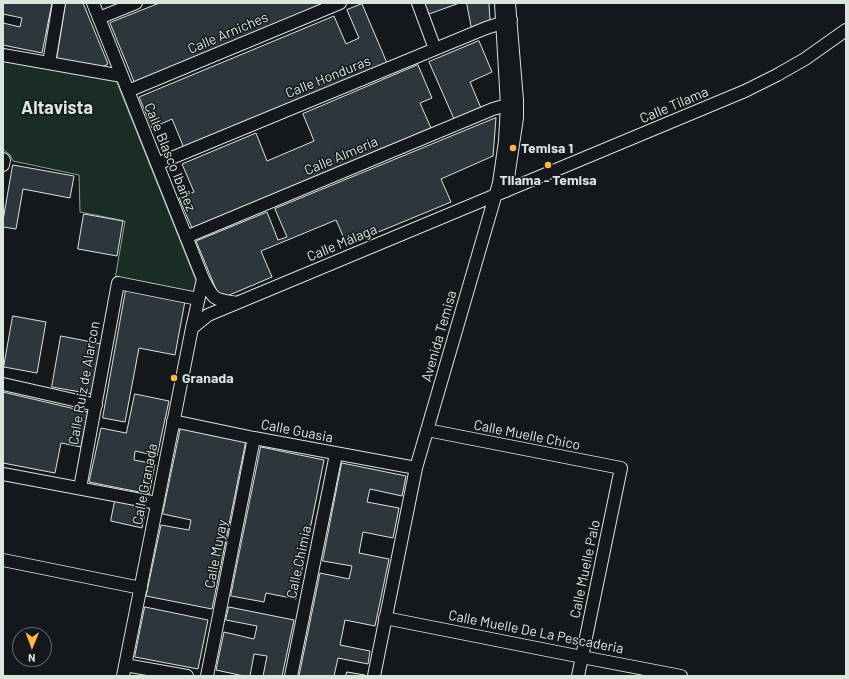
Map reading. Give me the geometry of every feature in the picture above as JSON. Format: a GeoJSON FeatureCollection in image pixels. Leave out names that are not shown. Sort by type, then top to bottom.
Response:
{"type":"FeatureCollection","features":[{"type":"Feature","properties":{"kind":"street"},"geometry":{"type":"LineString","coordinates":[[49,63],[59,3]]}},
{"type":"Feature","properties":{"kind":"street","name":"Calle Blasco Ibañez"},"geometry":{"type":"LineString","coordinates":[[93,3],[203,279],[210,293],[216,299],[237,303]]}},
{"type":"Feature","properties":{"kind":"street"},"geometry":{"type":"LineString","coordinates":[[99,18],[136,3]]}},
{"type":"Feature","properties":{"kind":"street","name":"Calle Arniches"},"geometry":{"type":"LineString","coordinates":[[128,91],[340,3]]}},
{"type":"Feature","properties":{"kind":"street"},"geometry":{"type":"LineString","coordinates":[[418,3],[435,49]]}},
{"type":"Feature","properties":{"kind":"street","name":"Avenida Temisa"},"geometry":{"type":"LineString","coordinates":[[374,676],[416,468],[501,193],[517,118],[517,100],[507,22],[501,3]]}},
{"type":"Feature","properties":{"kind":"street","name":"Avenida Temisa"},"geometry":{"type":"LineString","coordinates":[[501,193],[499,183],[506,141],[508,105],[507,22],[509,3]]}},
{"type":"Feature","properties":{"kind":"street","name":"Calle Honduras"},"geometry":{"type":"LineString","coordinates":[[157,164],[486,28],[507,22]]}},
{"type":"Feature","properties":{"kind":"street","name":"Calle Tilama"},"geometry":{"type":"LineString","coordinates":[[501,193],[745,91],[778,75],[805,59],[846,30]]}},
{"type":"Feature","properties":{"kind":"street"},"geometry":{"type":"LineString","coordinates":[[3,55],[122,76]]}},
{"type":"Feature","properties":{"kind":"street","name":"Calle Almería"},"geometry":{"type":"LineString","coordinates":[[186,237],[493,109],[508,105]]}},
{"type":"Feature","properties":{"kind":"street","name":"Calle Málaga"},"geometry":{"type":"LineString","coordinates":[[192,328],[208,316],[237,303],[501,193]]}},
{"type":"Feature","properties":{"kind":"street","name":"Calle Granada"},"geometry":{"type":"LineString","coordinates":[[124,670],[173,421],[203,279]]}},
{"type":"Feature","properties":{"kind":"street","name":"Calle Ruiz de Alarcon"},"geometry":{"type":"LineString","coordinates":[[80,488],[118,283],[198,299]]}},
{"type":"Feature","properties":{"kind":"street"},"geometry":{"type":"LineString","coordinates":[[3,384],[96,405]]}},
{"type":"Feature","properties":{"kind":"street","name":"Calle Guasia"},"geometry":{"type":"LineString","coordinates":[[173,421],[336,454],[416,468]]}},
{"type":"Feature","properties":{"kind":"street","name":"Calle Muelle Chico"},"geometry":{"type":"LineString","coordinates":[[427,430],[620,468]]}},
{"type":"Feature","properties":{"kind":"street","name":"Calle Muyay"},"geometry":{"type":"LineString","coordinates":[[207,676],[254,438]]}},
{"type":"Feature","properties":{"kind":"street","name":"Calle Chimia"},"geometry":{"type":"LineString","coordinates":[[291,676],[336,454]]}},
{"type":"Feature","properties":{"kind":"street","name":"Calle Muelle Palo"},"geometry":{"type":"LineString","coordinates":[[578,676],[620,468]]}},
{"type":"Feature","properties":{"kind":"street"},"geometry":{"type":"LineString","coordinates":[[3,474],[157,503]]}},
{"type":"Feature","properties":{"kind":"street"},"geometry":{"type":"LineString","coordinates":[[3,560],[140,588]]}},
{"type":"Feature","properties":{"kind":"street","name":"Calle Muelle De La Pescaderia"},"geometry":{"type":"LineString","coordinates":[[385,618],[682,676]]}},
{"type":"Feature","properties":{"kind":"street"},"geometry":{"type":"LineString","coordinates":[[124,670],[187,676]]}},
{"type":"Feature","properties":{"kind":"green space"},"geometry":{"type":"Polygon","coordinates":[[[3,59],[116,80],[197,283],[195,295],[115,279],[125,221],[80,212],[79,175],[13,161],[10,155],[3,149],[3,59]]]}},
{"type":"Feature","properties":{"kind":"building"},"geometry":{"type":"Polygon","coordinates":[[[3,3],[52,3],[42,53],[3,45],[3,23],[20,27],[22,18],[3,14],[3,3]]]}},
{"type":"Feature","properties":{"kind":"building"},"geometry":{"type":"Polygon","coordinates":[[[66,3],[83,3],[108,64],[100,68],[57,59],[66,3]]]}},
{"type":"Feature","properties":{"kind":"building"},"geometry":{"type":"Polygon","coordinates":[[[160,3],[326,3],[135,84],[110,23],[160,3]]]}},
{"type":"Feature","properties":{"kind":"building"},"geometry":{"type":"Polygon","coordinates":[[[425,3],[457,3],[457,4],[429,14],[425,3]]]}},
{"type":"Feature","properties":{"kind":"building"},"geometry":{"type":"Polygon","coordinates":[[[467,3],[489,3],[490,21],[472,29],[467,3]]]}},
{"type":"Feature","properties":{"kind":"building"},"geometry":{"type":"Polygon","coordinates":[[[362,4],[387,63],[184,148],[172,119],[152,128],[139,97],[334,16],[346,44],[359,38],[347,10],[362,4]]]}},
{"type":"Feature","properties":{"kind":"building"},"geometry":{"type":"Polygon","coordinates":[[[479,41],[492,72],[470,82],[481,108],[454,119],[429,62],[479,41]]]}},
{"type":"Feature","properties":{"kind":"building"},"geometry":{"type":"Polygon","coordinates":[[[418,65],[432,98],[420,103],[431,128],[192,228],[179,198],[194,192],[182,164],[256,133],[267,161],[314,141],[303,114],[418,65]]]}},
{"type":"Feature","properties":{"kind":"building"},"geometry":{"type":"Polygon","coordinates":[[[496,118],[493,156],[441,179],[451,202],[347,245],[336,220],[261,251],[272,277],[220,299],[196,241],[267,212],[278,240],[287,237],[275,209],[496,118]]]}},
{"type":"Feature","properties":{"kind":"building"},"geometry":{"type":"Polygon","coordinates":[[[13,165],[74,176],[70,198],[23,189],[16,229],[3,227],[13,165]]]}},
{"type":"Feature","properties":{"kind":"building"},"geometry":{"type":"Polygon","coordinates":[[[84,214],[123,221],[117,256],[78,249],[84,214]]]}},
{"type":"Feature","properties":{"kind":"building"},"geometry":{"type":"Polygon","coordinates":[[[126,290],[185,301],[175,355],[139,348],[125,422],[103,418],[126,290]]]}},
{"type":"Feature","properties":{"kind":"building"},"geometry":{"type":"Polygon","coordinates":[[[13,316],[46,322],[37,373],[4,367],[13,316]]]}},
{"type":"Feature","properties":{"kind":"building"},"geometry":{"type":"Polygon","coordinates":[[[61,336],[102,344],[92,394],[52,387],[61,336]]]}},
{"type":"Feature","properties":{"kind":"building"},"geometry":{"type":"Polygon","coordinates":[[[3,392],[88,412],[81,447],[61,443],[55,473],[3,463],[3,392]]]}},
{"type":"Feature","properties":{"kind":"building"},"geometry":{"type":"Polygon","coordinates":[[[135,394],[169,401],[157,456],[135,451],[134,460],[155,464],[149,494],[89,482],[101,428],[126,433],[135,394]]]}},
{"type":"Feature","properties":{"kind":"building"},"geometry":{"type":"Polygon","coordinates":[[[181,427],[246,440],[212,609],[146,596],[161,525],[189,530],[191,520],[163,514],[181,427]]]}},
{"type":"Feature","properties":{"kind":"building"},"geometry":{"type":"Polygon","coordinates":[[[261,447],[324,460],[296,599],[266,593],[264,602],[231,596],[261,447]]]}},
{"type":"Feature","properties":{"kind":"building"},"geometry":{"type":"Polygon","coordinates":[[[342,463],[406,476],[402,496],[370,489],[367,502],[399,508],[393,538],[363,532],[359,553],[389,559],[375,626],[345,620],[340,645],[370,651],[368,664],[338,658],[334,676],[299,676],[320,573],[349,579],[352,566],[323,561],[342,463]]]}},
{"type":"Feature","properties":{"kind":"building"},"geometry":{"type":"Polygon","coordinates":[[[115,501],[146,507],[142,528],[111,521],[115,501]]]}},
{"type":"Feature","properties":{"kind":"building"},"geometry":{"type":"Polygon","coordinates":[[[145,607],[208,620],[198,669],[135,657],[145,607]]]}},
{"type":"Feature","properties":{"kind":"building"},"geometry":{"type":"Polygon","coordinates":[[[229,607],[294,620],[282,676],[263,676],[267,656],[254,654],[250,676],[216,670],[224,632],[254,639],[257,626],[226,620],[229,607]]]}},
{"type":"Feature","properties":{"kind":"building"},"geometry":{"type":"Polygon","coordinates":[[[347,672],[365,675],[365,676],[346,676],[347,672]]]}},
{"type":"Feature","properties":{"kind":"place","name":"Temisa 1"},"geometry":{"type":"Point","coordinates":[513,148]}},
{"type":"Feature","properties":{"kind":"place","name":"Tilama - Temisa"},"geometry":{"type":"Point","coordinates":[548,165]}},
{"type":"Feature","properties":{"kind":"place","name":"Granada"},"geometry":{"type":"Point","coordinates":[174,378]}},
{"type":"Feature","properties":{"kind":"district","name":"Altavista"},"geometry":{"type":"Point","coordinates":[57,108]}}]}
